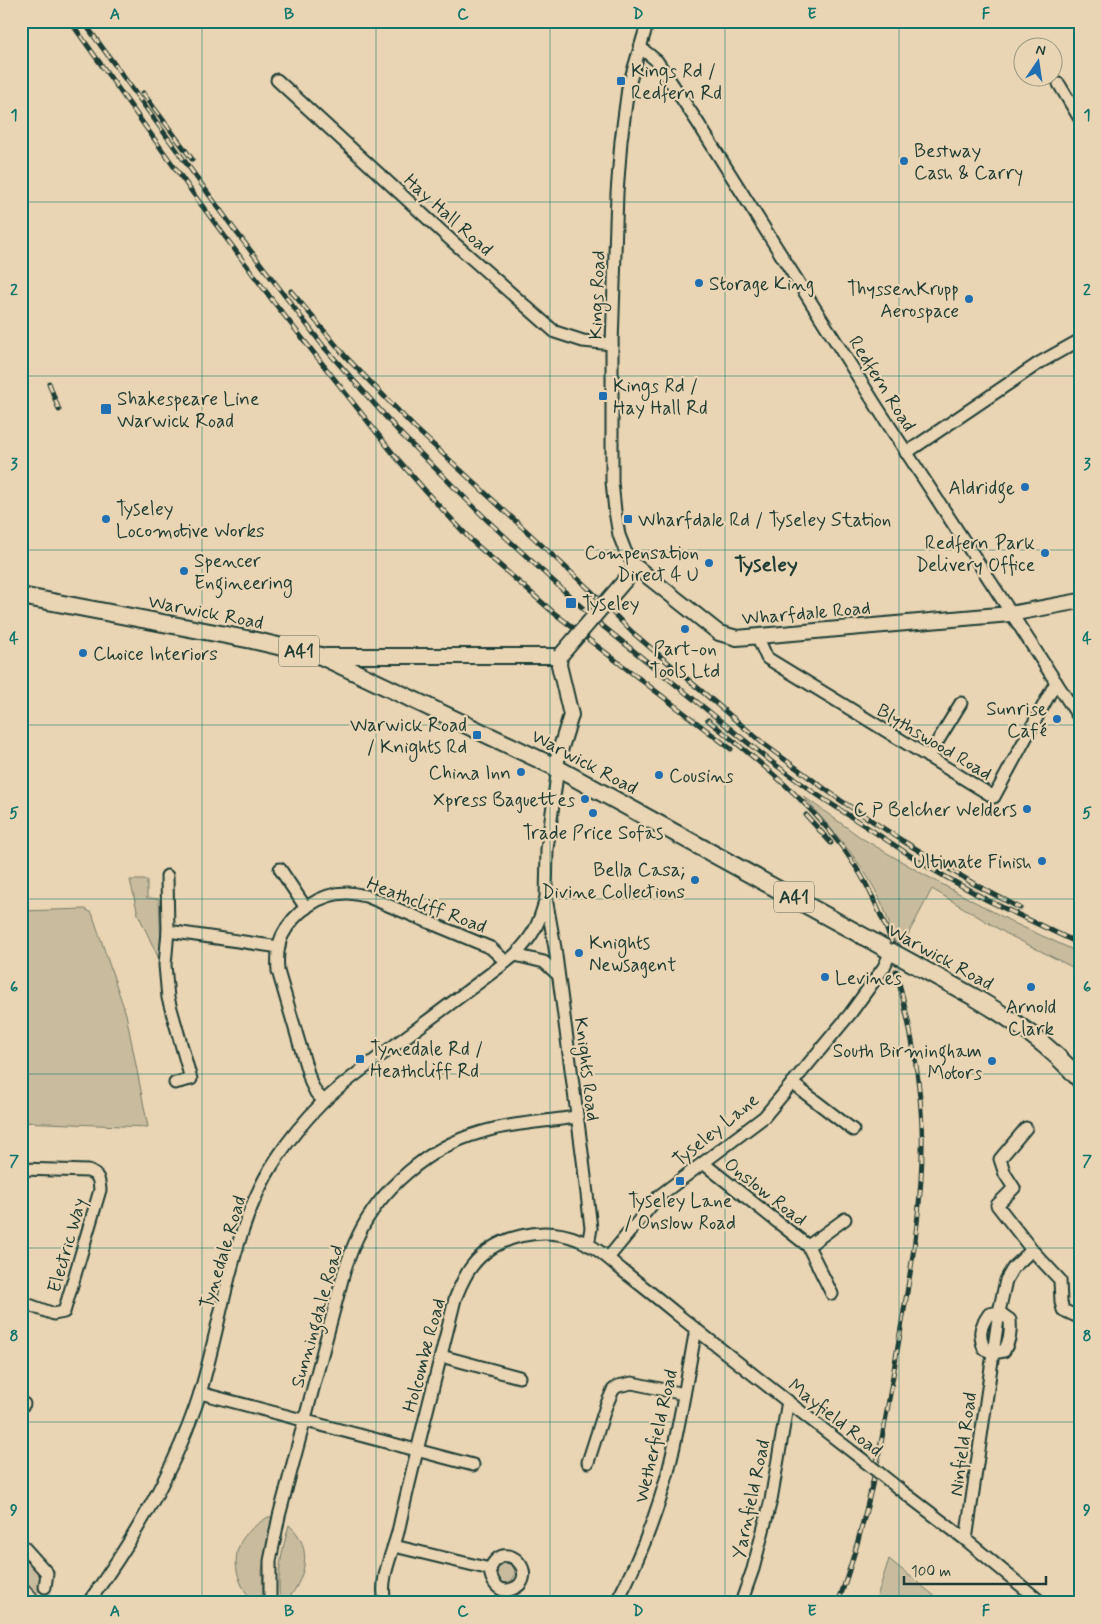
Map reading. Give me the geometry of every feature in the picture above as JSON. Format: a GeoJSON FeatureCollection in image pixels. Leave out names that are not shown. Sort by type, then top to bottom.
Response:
{"type":"FeatureCollection","features":[{"type":"Feature","properties":{"kind":"highway","name":"Warwick Road"},"geometry":{"type":"LineString","coordinates":[[21,596],[252,640],[321,656],[556,767],[974,996],[1025,1029],[1058,1057],[1080,1080]]}},
{"type":"Feature","properties":{"kind":"main road","name":"Wharfdale Road"},"geometry":{"type":"LineString","coordinates":[[632,573],[719,633],[737,638],[1010,614],[1080,601]]}},
{"type":"Feature","properties":{"kind":"main road"},"geometry":{"type":"LineString","coordinates":[[556,767],[571,715],[559,665],[560,656],[632,573]]}},
{"type":"Feature","properties":{"kind":"main road"},"geometry":{"type":"LineString","coordinates":[[321,656],[560,656]]}},
{"type":"Feature","properties":{"kind":"main road"},"geometry":{"type":"LineString","coordinates":[[360,675],[368,663],[388,656]]}},
{"type":"Feature","properties":{"kind":"street","name":"Kings Road"},"geometry":{"type":"LineString","coordinates":[[632,573],[619,535],[612,482],[612,344],[617,192],[621,141],[628,88],[647,22]]}},
{"type":"Feature","properties":{"kind":"street","name":"Redfern Road"},"geometry":{"type":"LineString","coordinates":[[640,48],[657,61],[698,123],[906,453],[1080,719]]}},
{"type":"Feature","properties":{"kind":"street","name":"Hay Hall Road"},"geometry":{"type":"LineString","coordinates":[[277,80],[453,242],[555,332],[583,341],[612,344]]}},
{"type":"Feature","properties":{"kind":"street"},"geometry":{"type":"LineString","coordinates":[[1061,88],[1080,118]]}},
{"type":"Feature","properties":{"kind":"street"},"geometry":{"type":"LineString","coordinates":[[906,453],[1039,364],[1080,340]]}},
{"type":"Feature","properties":{"kind":"street","name":"Blythswood Road"},"geometry":{"type":"LineString","coordinates":[[758,636],[767,658],[994,797],[1056,682]]}},
{"type":"Feature","properties":{"kind":"street"},"geometry":{"type":"LineString","coordinates":[[928,757],[961,703]]}},
{"type":"Feature","properties":{"kind":"street","name":"Knights Road"},"geometry":{"type":"LineString","coordinates":[[556,767],[557,775],[547,849],[546,898],[571,1060],[576,1117],[590,1214],[591,1228],[588,1245]]}},
{"type":"Feature","properties":{"kind":"street"},"geometry":{"type":"LineString","coordinates":[[280,869],[306,908]]}},
{"type":"Feature","properties":{"kind":"street"},"geometry":{"type":"LineString","coordinates":[[166,876],[168,931],[165,965],[168,998],[191,1079],[175,1083]]}},
{"type":"Feature","properties":{"kind":"street","name":"Heathcliff Road"},"geometry":{"type":"LineString","coordinates":[[324,1101],[311,1083],[278,971],[279,947],[282,937],[306,908],[317,900],[330,895],[348,893],[366,896],[491,948],[510,958]]}},
{"type":"Feature","properties":{"kind":"street","name":"Knights Road"},"geometry":{"type":"LineString","coordinates":[[510,958],[530,938],[541,917],[546,898]]}},
{"type":"Feature","properties":{"kind":"street"},"geometry":{"type":"LineString","coordinates":[[168,931],[279,947]]}},
{"type":"Feature","properties":{"kind":"street","name":"Tyseley Lane"},"geometry":{"type":"LineString","coordinates":[[608,1258],[659,1196],[764,1116],[850,1014],[879,975],[891,951]]}},
{"type":"Feature","properties":{"kind":"street"},"geometry":{"type":"LineString","coordinates":[[510,958],[544,962],[557,974]]}},
{"type":"Feature","properties":{"kind":"street","name":"Tynedale Road"},"geometry":{"type":"LineString","coordinates":[[88,1603],[143,1520],[180,1444],[200,1392],[246,1220],[265,1178],[278,1157],[324,1101],[510,958]]}},
{"type":"Feature","properties":{"kind":"street"},"geometry":{"type":"LineString","coordinates":[[792,1083],[853,1130]]}},
{"type":"Feature","properties":{"kind":"street","name":"Sunningdale Road"},"geometry":{"type":"LineString","coordinates":[[270,1603],[269,1577],[273,1546],[350,1256],[358,1235],[386,1194],[411,1170],[434,1154],[463,1138],[493,1129],[576,1117]]}},
{"type":"Feature","properties":{"kind":"street"},"geometry":{"type":"LineString","coordinates":[[1026,1128],[1000,1159],[1005,1174],[1014,1188],[997,1205],[1032,1250],[1060,1280],[1063,1310],[1076,1316]]}},
{"type":"Feature","properties":{"kind":"street","name":"Onslow Road"},"geometry":{"type":"LineString","coordinates":[[703,1163],[808,1246],[832,1294]]}},
{"type":"Feature","properties":{"kind":"street","name":"Electric Way"},"geometry":{"type":"LineString","coordinates":[[21,1169],[88,1171],[96,1174],[99,1178],[100,1190],[64,1312],[54,1314],[21,1302]]}},
{"type":"Feature","properties":{"kind":"street","name":"Onslow Road"},"geometry":{"type":"LineString","coordinates":[[808,1246],[845,1218]]}},
{"type":"Feature","properties":{"kind":"street","name":"Holcombe Road"},"geometry":{"type":"LineString","coordinates":[[385,1603],[384,1582],[455,1299],[460,1286],[473,1265],[484,1254],[504,1242],[534,1233],[552,1233],[571,1237],[608,1258]]}},
{"type":"Feature","properties":{"kind":"street","name":"Ninfield Road"},"geometry":{"type":"LineString","coordinates":[[966,1540],[999,1312],[1006,1280],[1013,1268],[1032,1250]]}},
{"type":"Feature","properties":{"kind":"street","name":"Mayfield Road"},"geometry":{"type":"LineString","coordinates":[[608,1258],[966,1540],[1042,1603]]}},
{"type":"Feature","properties":{"kind":"street"},"geometry":{"type":"LineString","coordinates":[[993,1353],[984,1349],[979,1336],[983,1322],[989,1314],[999,1312]]}},
{"type":"Feature","properties":{"kind":"street","name":"Wetherfield Road"},"geometry":{"type":"LineString","coordinates":[[616,1603],[635,1563],[660,1498],[675,1442],[696,1329]]}},
{"type":"Feature","properties":{"kind":"street"},"geometry":{"type":"LineString","coordinates":[[441,1356],[519,1376]]}},
{"type":"Feature","properties":{"kind":"street"},"geometry":{"type":"LineString","coordinates":[[588,1462],[606,1406],[613,1390],[618,1386],[632,1384],[684,1394]]}},
{"type":"Feature","properties":{"kind":"street"},"geometry":{"type":"LineString","coordinates":[[200,1392],[473,1465]]}},
{"type":"Feature","properties":{"kind":"street","name":"Yarnfield Road"},"geometry":{"type":"LineString","coordinates":[[741,1603],[771,1500],[788,1401]]}},
{"type":"Feature","properties":{"kind":"street"},"geometry":{"type":"LineString","coordinates":[[21,1544],[46,1573],[45,1587]]}},
{"type":"Feature","properties":{"kind":"street"},"geometry":{"type":"LineString","coordinates":[[394,1546],[490,1569]]}},
{"type":"Feature","properties":{"kind":"street"},"geometry":{"type":"LineString","coordinates":[[21,1587],[36,1603]]}},
{"type":"Feature","properties":{"kind":"shaded area"},"geometry":{"type":"Polygon","coordinates":[[[803,796],[863,839],[923,874],[1016,924],[1080,953],[1080,971],[1007,934],[932,889],[902,946],[893,940],[888,919],[870,881],[845,846],[803,796]]]}},
{"type":"Feature","properties":{"kind":"shaded area"},"geometry":{"type":"Polygon","coordinates":[[[130,880],[147,880],[147,898],[159,899],[161,943],[159,959],[138,914],[130,880]]]}},
{"type":"Feature","properties":{"kind":"shaded area"},"geometry":{"type":"Polygon","coordinates":[[[85,909],[92,913],[126,1014],[148,1127],[21,1122],[21,911],[85,909]]]}},
{"type":"Feature","properties":{"kind":"shaded area"},"geometry":{"type":"Polygon","coordinates":[[[268,1517],[272,1517],[262,1571],[264,1603],[256,1603],[249,1597],[240,1581],[236,1563],[237,1554],[239,1545],[244,1537],[268,1517]]]}},
{"type":"Feature","properties":{"kind":"shaded area"},"geometry":{"type":"Polygon","coordinates":[[[289,1525],[297,1534],[302,1544],[304,1564],[298,1584],[292,1594],[285,1603],[280,1603],[280,1564],[289,1525]]]}},
{"type":"Feature","properties":{"kind":"shaded area"},"geometry":{"type":"Polygon","coordinates":[[[21,1551],[43,1574],[42,1588],[35,1594],[21,1577],[21,1551]]]}},
{"type":"Feature","properties":{"kind":"shaded area"},"geometry":{"type":"Polygon","coordinates":[[[889,1559],[943,1603],[875,1603],[889,1559]]]}},
{"type":"Feature","properties":{"kind":"shaded area"},"geometry":{"type":"Polygon","coordinates":[[[505,1563],[512,1566],[515,1573],[512,1580],[505,1583],[498,1580],[495,1573],[498,1566],[505,1563]]]}},
{"type":"Feature","properties":{"kind":"railway"},"geometry":{"type":"LineString","coordinates":[[70,21],[200,203],[273,301],[395,456],[429,495],[472,541],[554,613],[731,749]]}},
{"type":"Feature","properties":{"kind":"railway"},"geometry":{"type":"LineString","coordinates":[[83,21],[234,229],[324,347],[401,434],[488,521],[599,623],[773,763],[816,794],[928,867],[987,900],[1080,944]]}},
{"type":"Feature","properties":{"kind":"railway"},"geometry":{"type":"LineString","coordinates":[[143,93],[192,159]]}},
{"type":"Feature","properties":{"kind":"railway"},"geometry":{"type":"LineString","coordinates":[[291,291],[346,357],[414,427],[589,589],[632,632],[765,745],[840,800],[903,841],[976,885],[1020,908]]}},
{"type":"Feature","properties":{"kind":"railway"},"geometry":{"type":"LineString","coordinates":[[49,383],[59,410]]}},
{"type":"Feature","properties":{"kind":"railway"},"geometry":{"type":"LineString","coordinates":[[708,720],[788,788],[807,806],[841,845],[876,903],[892,942]]}},
{"type":"Feature","properties":{"kind":"railway"},"geometry":{"type":"LineString","coordinates":[[806,815],[831,843]]}},
{"type":"Feature","properties":{"kind":"railway"},"geometry":{"type":"LineString","coordinates":[[838,1603],[866,1512],[880,1450],[915,1243],[921,1186],[922,1128],[919,1088],[914,1049],[896,971]]}},
{"type":"Feature","properties":{"kind":"place","name":"Kings Rd / Redfern Rd"},"geometry":{"type":"Point","coordinates":[621,81]}},
{"type":"Feature","properties":{"kind":"place","name":"Bestway Cash & Carry"},"geometry":{"type":"Point","coordinates":[904,161]}},
{"type":"Feature","properties":{"kind":"place","name":"Storage King"},"geometry":{"type":"Point","coordinates":[699,283]}},
{"type":"Feature","properties":{"kind":"place","name":"ThyssenKrupp Aerospace"},"geometry":{"type":"Point","coordinates":[969,299]}},
{"type":"Feature","properties":{"kind":"place","name":"Kings Rd / Hay Hall Rd"},"geometry":{"type":"Point","coordinates":[603,396]}},
{"type":"Feature","properties":{"kind":"place","name":"Shakespeare Line Warwick Road"},"geometry":{"type":"Point","coordinates":[106,409]}},
{"type":"Feature","properties":{"kind":"place","name":"Aldridge"},"geometry":{"type":"Point","coordinates":[1025,487]}},
{"type":"Feature","properties":{"kind":"place","name":"Tyseley Locomotive Works"},"geometry":{"type":"Point","coordinates":[106,519]}},
{"type":"Feature","properties":{"kind":"place","name":"Wharfdale Rd / Tyseley Station"},"geometry":{"type":"Point","coordinates":[628,519]}},
{"type":"Feature","properties":{"kind":"place","name":"Redfern Park Delivery Office"},"geometry":{"type":"Point","coordinates":[1045,553]}},
{"type":"Feature","properties":{"kind":"place","name":"Compensation Direct 4 U"},"geometry":{"type":"Point","coordinates":[709,563]}},
{"type":"Feature","properties":{"kind":"place","name":"Spencer Engineering"},"geometry":{"type":"Point","coordinates":[184,571]}},
{"type":"Feature","properties":{"kind":"place","name":"Tyseley"},"geometry":{"type":"Point","coordinates":[571,603]}},
{"type":"Feature","properties":{"kind":"place","name":"Part-on Tools Ltd"},"geometry":{"type":"Point","coordinates":[685,629]}},
{"type":"Feature","properties":{"kind":"place","name":"Choice Interiors"},"geometry":{"type":"Point","coordinates":[83,653]}},
{"type":"Feature","properties":{"kind":"place","name":"Sunrise Café"},"geometry":{"type":"Point","coordinates":[1057,719]}},
{"type":"Feature","properties":{"kind":"place","name":"Warwick Road / Knights Rd"},"geometry":{"type":"Point","coordinates":[477,735]}},
{"type":"Feature","properties":{"kind":"place","name":"China Inn"},"geometry":{"type":"Point","coordinates":[521,772]}},
{"type":"Feature","properties":{"kind":"place","name":"Cousins"},"geometry":{"type":"Point","coordinates":[659,775]}},
{"type":"Feature","properties":{"kind":"place","name":"Xpress Baguettes"},"geometry":{"type":"Point","coordinates":[585,799]}},
{"type":"Feature","properties":{"kind":"place","name":"C P Belcher Welders"},"geometry":{"type":"Point","coordinates":[1027,809]}},
{"type":"Feature","properties":{"kind":"place","name":"Trade Price Sofas"},"geometry":{"type":"Point","coordinates":[593,813]}},
{"type":"Feature","properties":{"kind":"place","name":"Ultimate Finish"},"geometry":{"type":"Point","coordinates":[1042,861]}},
{"type":"Feature","properties":{"kind":"place","name":"Bella Casa; Divine Collections"},"geometry":{"type":"Point","coordinates":[695,880]}},
{"type":"Feature","properties":{"kind":"place","name":"Knights Newsagent"},"geometry":{"type":"Point","coordinates":[579,953]}},
{"type":"Feature","properties":{"kind":"place","name":"Levines"},"geometry":{"type":"Point","coordinates":[825,977]}},
{"type":"Feature","properties":{"kind":"place","name":"Arnold Clark"},"geometry":{"type":"Point","coordinates":[1031,987]}},
{"type":"Feature","properties":{"kind":"place","name":"Tynedale Rd / Heathcliff Rd"},"geometry":{"type":"Point","coordinates":[360,1059]}},
{"type":"Feature","properties":{"kind":"place","name":"South Birmingham Motors"},"geometry":{"type":"Point","coordinates":[992,1061]}},
{"type":"Feature","properties":{"kind":"place","name":"Tyseley Lane / Onslow Road"},"geometry":{"type":"Point","coordinates":[680,1181]}},
{"type":"Feature","properties":{"kind":"district","name":"Tyseley"},"geometry":{"type":"Point","coordinates":[766,564]}}]}
